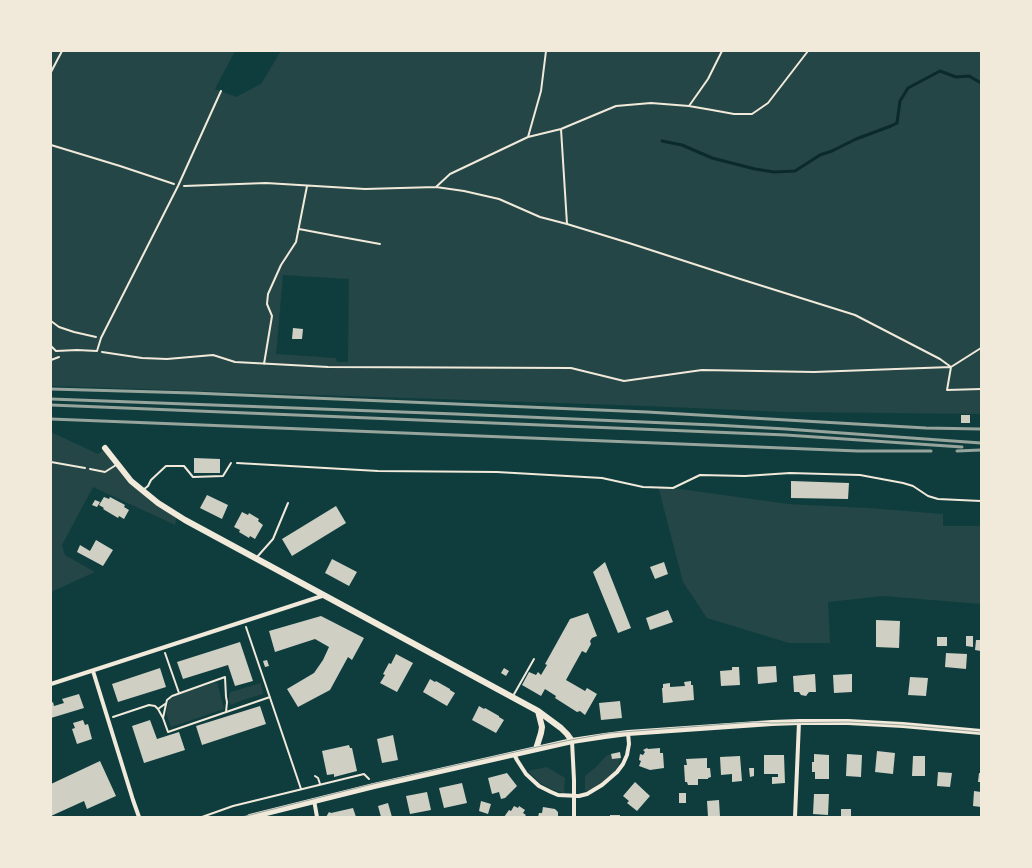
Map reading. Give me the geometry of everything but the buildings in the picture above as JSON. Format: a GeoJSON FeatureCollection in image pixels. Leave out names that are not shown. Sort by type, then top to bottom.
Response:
{"type":"FeatureCollection","features":[{"type":"Feature","properties":{"kind":"main road"},"geometry":{"type":"LineString","coordinates":[[105,448],[117,465],[142,491],[185,520],[538,711],[561,728],[572,741]]}},
{"type":"Feature","properties":{"kind":"main road"},"geometry":{"type":"LineString","coordinates":[[536,749],[542,733],[538,711]]}},
{"type":"Feature","properties":{"kind":"main road"},"geometry":{"type":"LineString","coordinates":[[250,817],[314,800],[572,741],[628,734],[799,722],[848,722],[903,725],[981,732]]}},
{"type":"Feature","properties":{"kind":"street"},"geometry":{"type":"LineString","coordinates":[[51,684],[326,595]]}},
{"type":"Feature","properties":{"kind":"street"},"geometry":{"type":"LineString","coordinates":[[93,671],[139,817]]}},
{"type":"Feature","properties":{"kind":"street"},"geometry":{"type":"LineString","coordinates":[[796,817],[799,722]]}},
{"type":"Feature","properties":{"kind":"street"},"geometry":{"type":"LineString","coordinates":[[514,754],[516,760],[526,774],[539,786],[551,792],[574,797],[594,790],[617,772],[627,755],[629,744],[628,734]]}},
{"type":"Feature","properties":{"kind":"street"},"geometry":{"type":"LineString","coordinates":[[572,741],[574,759],[574,817]]}},
{"type":"Feature","properties":{"kind":"street"},"geometry":{"type":"LineString","coordinates":[[314,800],[317,817]]}},
{"type":"Feature","properties":{"kind":"lane"},"geometry":{"type":"LineString","coordinates":[[51,346],[56,351],[97,351],[101,338],[178,186],[221,91]]}},
{"type":"Feature","properties":{"kind":"lane"},"geometry":{"type":"LineString","coordinates":[[142,491],[166,466],[184,466],[193,477],[223,476],[232,463]]}},
{"type":"Feature","properties":{"kind":"lane"},"geometry":{"type":"LineString","coordinates":[[90,469],[105,472],[117,465]]}},
{"type":"Feature","properties":{"kind":"lane"},"geometry":{"type":"LineString","coordinates":[[257,558],[273,539],[288,503]]}},
{"type":"Feature","properties":{"kind":"lane"},"geometry":{"type":"LineString","coordinates":[[513,697],[534,659]]}},
{"type":"Feature","properties":{"kind":"path"},"geometry":{"type":"LineString","coordinates":[[51,72],[62,51]]}},
{"type":"Feature","properties":{"kind":"path"},"geometry":{"type":"LineString","coordinates":[[528,137],[541,91],[546,51]]}},
{"type":"Feature","properties":{"kind":"path"},"geometry":{"type":"LineString","coordinates":[[689,106],[708,79],[722,51]]}},
{"type":"Feature","properties":{"kind":"path"},"geometry":{"type":"LineString","coordinates":[[436,187],[450,174],[528,137],[561,129],[616,106],[651,103],[689,106],[734,114],[752,114],[768,103],[808,51]]}},
{"type":"Feature","properties":{"kind":"path"},"geometry":{"type":"LineString","coordinates":[[561,129],[567,224]]}},
{"type":"Feature","properties":{"kind":"path"},"geometry":{"type":"LineString","coordinates":[[51,145],[120,166],[178,186],[266,183],[365,189],[436,187],[464,191],[499,199],[540,217],[629,243],[855,315],[940,359],[951,367]]}},
{"type":"Feature","properties":{"kind":"path"},"geometry":{"type":"LineString","coordinates":[[264,364],[272,316],[267,304],[268,294],[281,265],[296,242],[307,186]]}},
{"type":"Feature","properties":{"kind":"path"},"geometry":{"type":"LineString","coordinates":[[299,229],[380,244]]}},
{"type":"Feature","properties":{"kind":"path"},"geometry":{"type":"LineString","coordinates":[[51,321],[59,327],[101,338]]}},
{"type":"Feature","properties":{"kind":"path"},"geometry":{"type":"LineString","coordinates":[[97,351],[142,358],[167,359],[213,354],[235,362],[328,367],[571,368],[624,381],[702,370],[814,372],[951,367],[981,348]]}},
{"type":"Feature","properties":{"kind":"path"},"geometry":{"type":"LineString","coordinates":[[951,367],[947,390],[981,388]]}},
{"type":"Feature","properties":{"kind":"path"},"geometry":{"type":"LineString","coordinates":[[51,462],[90,469]]}},
{"type":"Feature","properties":{"kind":"path"},"geometry":{"type":"LineString","coordinates":[[232,463],[378,470],[497,472],[602,478],[643,487],[673,488],[700,475],[745,476],[790,473],[860,475],[904,483],[913,486],[928,496],[938,499],[981,501]]}},
{"type":"Feature","properties":{"kind":"path"},"geometry":{"type":"LineString","coordinates":[[244,622],[301,789]]}},
{"type":"Feature","properties":{"kind":"path"},"geometry":{"type":"LineString","coordinates":[[164,648],[179,693]]}},
{"type":"Feature","properties":{"kind":"path"},"geometry":{"type":"LineString","coordinates":[[163,718],[166,704],[172,696],[225,677],[227,702],[226,712]]}},
{"type":"Feature","properties":{"kind":"path"},"geometry":{"type":"LineString","coordinates":[[108,718],[149,705],[155,706],[163,718],[168,732],[270,697]]}},
{"type":"Feature","properties":{"kind":"path"},"geometry":{"type":"LineString","coordinates":[[158,709],[166,704]]}},
{"type":"Feature","properties":{"kind":"path"},"geometry":{"type":"LineString","coordinates":[[202,817],[234,806],[364,774],[374,786]]}},
{"type":"Feature","properties":{"kind":"path"},"geometry":{"type":"LineString","coordinates":[[315,776],[318,778],[320,784]]}},
{"type":"Feature","properties":{"kind":"shaded area"},"geometry":{"type":"Polygon","coordinates":[[[51,51],[235,51],[215,89],[236,97],[261,84],[281,51],[981,51],[981,414],[786,412],[51,386],[51,51]],[[283,275],[276,354],[336,358],[337,362],[348,362],[349,279],[283,275]]]}},
{"type":"Feature","properties":{"kind":"shaded area"},"geometry":{"type":"Polygon","coordinates":[[[51,432],[98,454],[104,450],[129,483],[177,516],[175,525],[93,487],[62,545],[65,555],[95,572],[51,592],[51,432]]]}},
{"type":"Feature","properties":{"kind":"shaded area"},"geometry":{"type":"Polygon","coordinates":[[[658,486],[788,504],[943,514],[943,526],[981,526],[981,604],[883,596],[828,602],[830,643],[789,643],[707,618],[683,582],[658,486]]]}},
{"type":"Feature","properties":{"kind":"shaded area"},"geometry":{"type":"Polygon","coordinates":[[[217,682],[224,709],[171,727],[166,713],[169,700],[176,695],[217,682]]]}},
{"type":"Feature","properties":{"kind":"shaded area"},"geometry":{"type":"Polygon","coordinates":[[[261,683],[263,694],[231,705],[229,702],[229,694],[231,692],[261,683]]]}},
{"type":"Feature","properties":{"kind":"shaded area"},"geometry":{"type":"Polygon","coordinates":[[[611,754],[612,759],[621,758],[617,769],[608,779],[594,789],[585,791],[585,776],[606,756],[611,754]]]}},
{"type":"Feature","properties":{"kind":"shaded area"},"geometry":{"type":"Polygon","coordinates":[[[547,767],[565,778],[564,793],[553,790],[540,783],[528,771],[547,767]]]}},
{"type":"Feature","properties":{"kind":"waterway"},"geometry":{"type":"LineString","coordinates":[[662,141],[682,145],[712,158],[755,169],[774,172],[795,171],[820,155],[897,123],[900,101],[908,88],[940,71],[956,77],[969,76],[981,83]]}},
{"type":"Feature","properties":{"kind":"tram line"},"geometry":{"type":"LineString","coordinates":[[242,817],[373,784],[537,747],[610,733],[754,722],[848,722],[981,732]]}},
{"type":"Feature","properties":{"kind":"railway"},"geometry":{"type":"LineString","coordinates":[[51,389],[193,393],[647,412],[926,428],[981,429]]}},
{"type":"Feature","properties":{"kind":"railway"},"geometry":{"type":"LineString","coordinates":[[51,399],[714,425],[981,443]]}},
{"type":"Feature","properties":{"kind":"railway"},"geometry":{"type":"LineString","coordinates":[[51,405],[786,435],[962,447]]}},
{"type":"Feature","properties":{"kind":"railway"},"geometry":{"type":"LineString","coordinates":[[51,419],[858,451],[931,451]]}},
{"type":"Feature","properties":{"kind":"railway"},"geometry":{"type":"LineString","coordinates":[[957,451],[981,450]]}}]}
